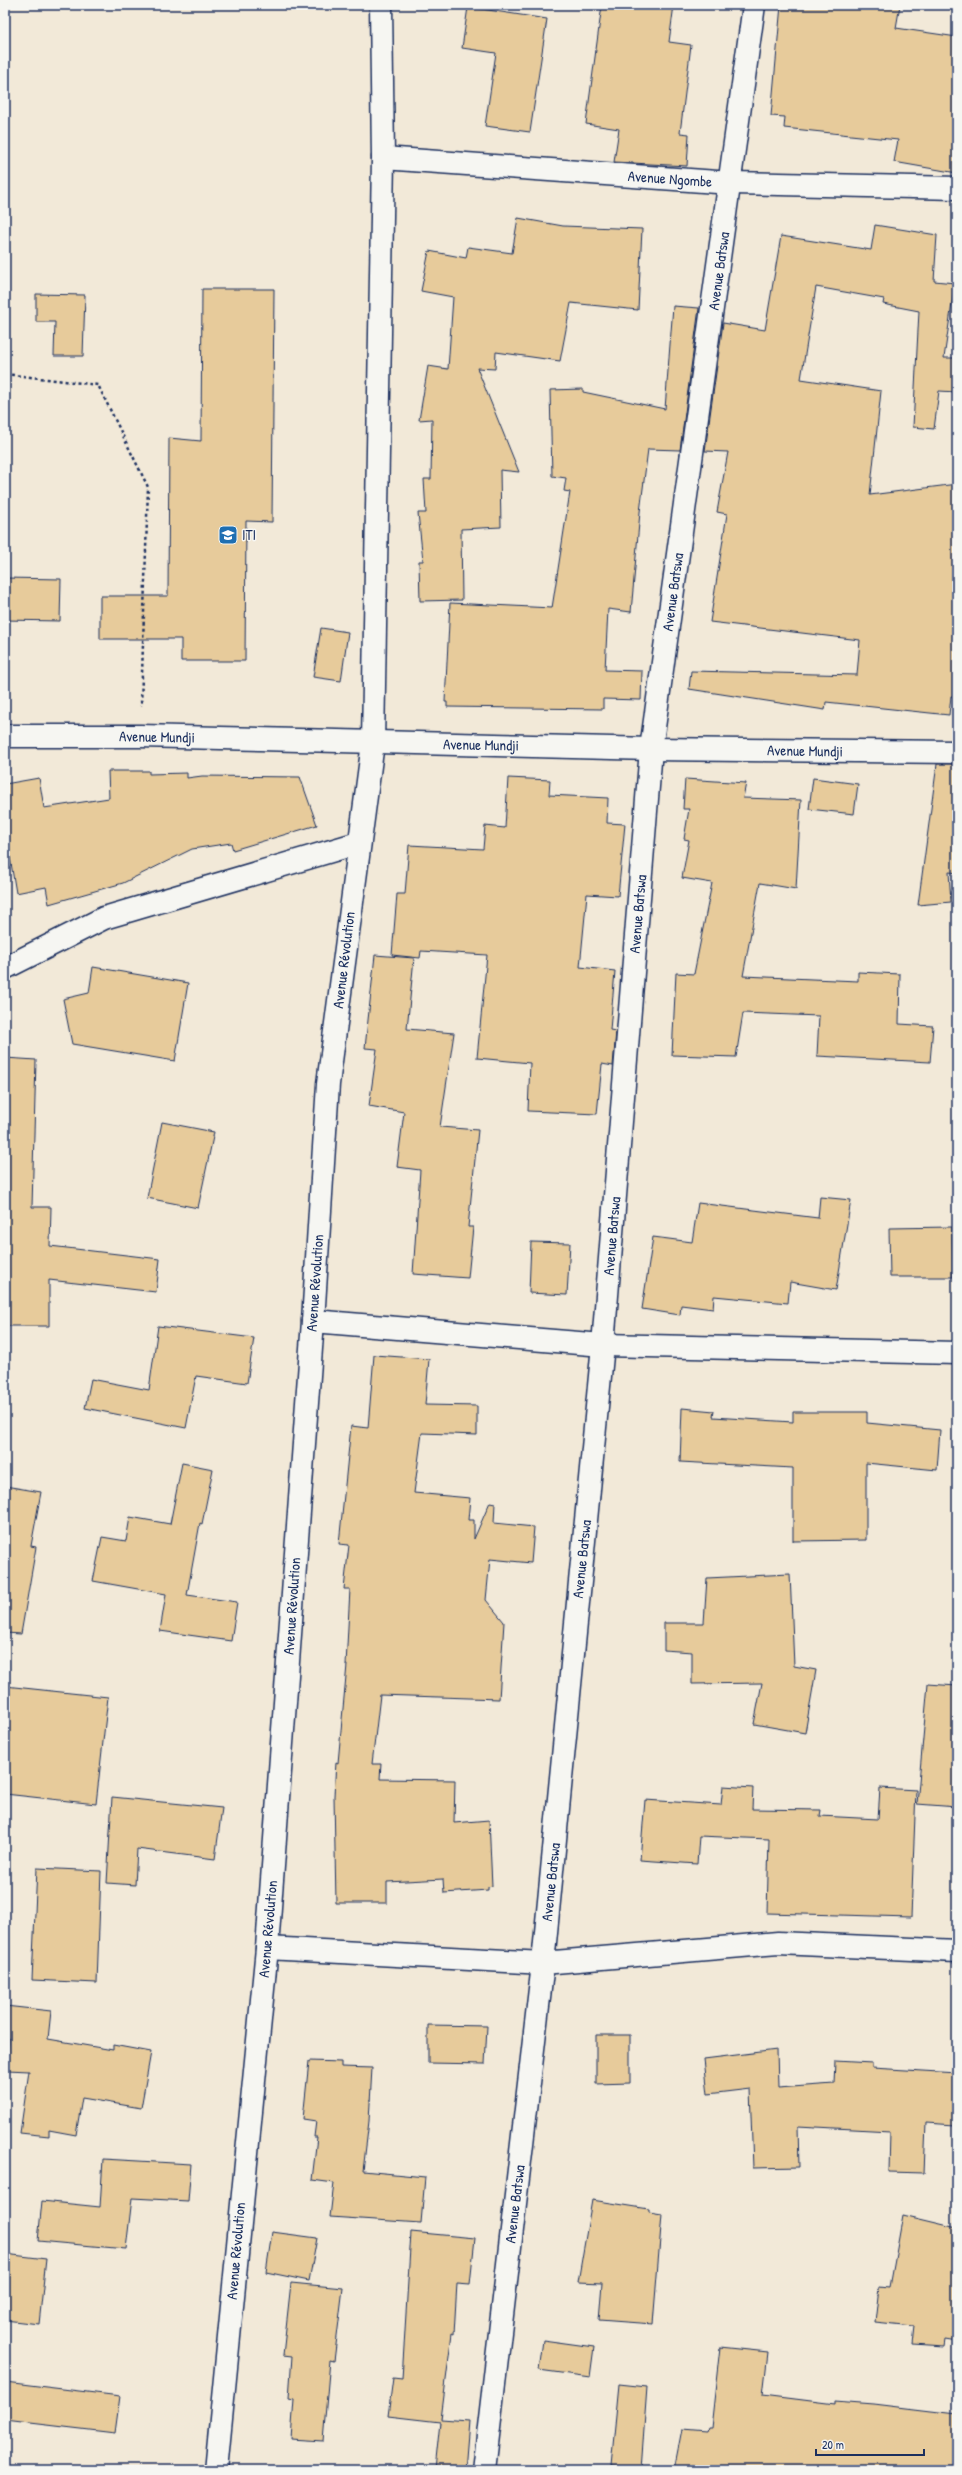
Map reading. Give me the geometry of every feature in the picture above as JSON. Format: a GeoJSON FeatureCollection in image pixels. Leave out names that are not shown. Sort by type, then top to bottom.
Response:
{"type":"FeatureCollection","features":[{"type":"Feature","properties":{"kind":"street","name":"Avenue Révolution"},"geometry":{"type":"LineString","coordinates":[[216,2470],[267,1948],[313,1321],[328,1084],[358,843],[373,743],[383,158],[381,5]]}},
{"type":"Feature","properties":{"kind":"street","name":"Avenue Batswa"},"geometry":{"type":"LineString","coordinates":[[484,2470],[542,1964],[603,1345],[651,749],[731,183],[754,5]]}},
{"type":"Feature","properties":{"kind":"street","name":"Avenue Ngombe"},"geometry":{"type":"LineString","coordinates":[[383,158],[731,183],[957,188]]}},
{"type":"Feature","properties":{"kind":"street","name":"Avenue Mundji"},"geometry":{"type":"LineString","coordinates":[[5,736],[140,736],[651,749],[957,752]]}},
{"type":"Feature","properties":{"kind":"street"},"geometry":{"type":"LineString","coordinates":[[5,968],[104,918],[358,843]]}},
{"type":"Feature","properties":{"kind":"street"},"geometry":{"type":"LineString","coordinates":[[313,1321],[603,1345],[957,1353]]}},
{"type":"Feature","properties":{"kind":"street"},"geometry":{"type":"LineString","coordinates":[[267,1948],[542,1964],[778,1943],[957,1951]]}},
{"type":"Feature","properties":{"kind":"path"},"geometry":{"type":"LineString","coordinates":[[5,374],[98,385],[148,487],[140,736]]}},
{"type":"Feature","properties":{"kind":"building"},"geometry":{"type":"Polygon","coordinates":[[[602,5],[674,5],[669,42],[691,45],[680,133],[689,134],[687,166],[614,162],[619,129],[586,124],[602,5]]]}},
{"type":"Feature","properties":{"kind":"building"},"geometry":{"type":"Polygon","coordinates":[[[781,5],[900,5],[896,28],[957,37],[957,173],[894,162],[898,140],[784,128],[785,117],[771,116],[781,5]]]}},
{"type":"Feature","properties":{"kind":"building"},"geometry":{"type":"Polygon","coordinates":[[[468,7],[547,19],[530,132],[485,126],[496,53],[462,48],[468,7]]]}},
{"type":"Feature","properties":{"kind":"building"},"geometry":{"type":"Polygon","coordinates":[[[518,218],[563,226],[642,229],[638,310],[571,303],[560,361],[496,352],[495,369],[477,368],[519,472],[500,470],[501,527],[461,529],[462,600],[420,601],[419,561],[423,561],[418,513],[426,513],[424,479],[431,479],[432,419],[419,420],[428,366],[448,369],[453,297],[421,291],[429,251],[466,258],[468,247],[512,253],[518,218]]]}},
{"type":"Feature","properties":{"kind":"building"},"geometry":{"type":"Polygon","coordinates":[[[875,225],[937,235],[934,281],[955,283],[944,358],[957,358],[957,392],[939,391],[934,429],[913,427],[919,311],[883,304],[884,299],[816,287],[801,379],[881,391],[870,495],[957,484],[957,549],[953,588],[957,589],[957,697],[951,696],[949,715],[826,702],[825,710],[689,689],[691,671],[857,675],[860,640],[710,622],[727,514],[717,512],[728,452],[705,451],[723,323],[765,330],[781,236],[871,250],[875,225]]]}},
{"type":"Feature","properties":{"kind":"building"},"geometry":{"type":"Polygon","coordinates":[[[202,289],[274,289],[272,522],[246,521],[245,661],[181,661],[181,639],[100,639],[100,596],[168,596],[169,438],[201,441],[202,289]]]}},
{"type":"Feature","properties":{"kind":"building"},"geometry":{"type":"Polygon","coordinates":[[[36,294],[85,295],[83,356],[54,356],[55,322],[36,322],[36,294]]]}},
{"type":"Feature","properties":{"kind":"building"},"geometry":{"type":"Polygon","coordinates":[[[673,306],[699,308],[680,450],[648,449],[640,512],[631,612],[608,609],[605,670],[642,671],[641,700],[603,699],[603,709],[447,707],[447,702],[445,702],[450,603],[552,608],[570,492],[564,491],[566,478],[552,476],[550,390],[583,389],[583,392],[665,409],[673,306]]]}},
{"type":"Feature","properties":{"kind":"building"},"geometry":{"type":"Polygon","coordinates":[[[5,578],[61,579],[60,621],[5,620],[5,578]]]}},
{"type":"Feature","properties":{"kind":"building"},"geometry":{"type":"Polygon","coordinates":[[[321,628],[348,632],[341,681],[313,677],[321,628]]]}},
{"type":"Feature","properties":{"kind":"building"},"geometry":{"type":"Polygon","coordinates":[[[937,764],[957,764],[957,873],[949,872],[951,902],[918,905],[937,764]]]}},
{"type":"Feature","properties":{"kind":"building"},"geometry":{"type":"Polygon","coordinates":[[[108,771],[149,771],[149,774],[187,773],[187,778],[202,776],[300,777],[317,825],[233,850],[231,843],[192,849],[123,883],[49,904],[46,887],[16,893],[5,827],[5,784],[39,778],[44,808],[109,798],[108,771]]]}},
{"type":"Feature","properties":{"kind":"building"},"geometry":{"type":"Polygon","coordinates":[[[508,778],[550,780],[549,795],[608,798],[607,823],[625,824],[618,896],[587,894],[580,967],[615,971],[610,1030],[616,1031],[613,1066],[602,1064],[597,1114],[528,1111],[530,1063],[477,1058],[487,955],[421,951],[420,958],[392,955],[397,894],[405,894],[409,845],[483,849],[485,826],[505,828],[508,778]]]}},
{"type":"Feature","properties":{"kind":"building"},"geometry":{"type":"Polygon","coordinates":[[[813,778],[858,784],[854,814],[809,809],[813,778]]]}},
{"type":"Feature","properties":{"kind":"building"},"geometry":{"type":"Polygon","coordinates":[[[685,779],[746,783],[743,798],[801,800],[796,889],[760,883],[743,976],[858,981],[858,972],[900,974],[899,1024],[933,1026],[930,1062],[817,1056],[819,1016],[743,1013],[736,1057],[672,1055],[676,973],[694,974],[712,883],[682,878],[689,840],[684,839],[689,809],[683,809],[685,779]]]}},
{"type":"Feature","properties":{"kind":"building"},"geometry":{"type":"Polygon","coordinates":[[[375,955],[414,958],[407,1029],[454,1033],[440,1127],[478,1130],[468,1227],[473,1227],[468,1278],[413,1274],[420,1170],[397,1167],[404,1112],[369,1106],[377,1049],[365,1048],[375,955]]]}},
{"type":"Feature","properties":{"kind":"building"},"geometry":{"type":"Polygon","coordinates":[[[93,967],[188,983],[175,1061],[72,1044],[63,999],[89,993],[93,967]]]}},
{"type":"Feature","properties":{"kind":"building"},"geometry":{"type":"Polygon","coordinates":[[[5,1058],[36,1060],[32,1207],[51,1207],[50,1246],[160,1259],[156,1292],[49,1280],[49,1326],[5,1326],[5,1058]]]}},
{"type":"Feature","properties":{"kind":"building"},"geometry":{"type":"Polygon","coordinates":[[[162,1122],[214,1132],[198,1208],[147,1198],[162,1122]]]}},
{"type":"Feature","properties":{"kind":"building"},"geometry":{"type":"Polygon","coordinates":[[[820,1197],[851,1200],[836,1290],[790,1282],[788,1303],[714,1296],[713,1309],[681,1305],[680,1315],[642,1309],[653,1237],[692,1242],[698,1203],[818,1218],[820,1197]]]}},
{"type":"Feature","properties":{"kind":"building"},"geometry":{"type":"Polygon","coordinates":[[[952,1227],[953,1277],[890,1277],[889,1228],[952,1227]]]}},
{"type":"Feature","properties":{"kind":"building"},"geometry":{"type":"Polygon","coordinates":[[[531,1242],[570,1243],[567,1295],[529,1293],[531,1242]]]}},
{"type":"Feature","properties":{"kind":"building"},"geometry":{"type":"Polygon","coordinates":[[[158,1326],[254,1338],[247,1383],[196,1376],[186,1428],[85,1408],[91,1379],[149,1390],[158,1326]]]}},
{"type":"Feature","properties":{"kind":"building"},"geometry":{"type":"Polygon","coordinates":[[[374,1355],[429,1359],[425,1405],[477,1406],[477,1435],[422,1433],[414,1493],[470,1498],[468,1520],[474,1520],[474,1539],[490,1502],[495,1503],[494,1523],[534,1527],[531,1563],[490,1559],[486,1600],[504,1622],[499,1699],[380,1695],[372,1764],[381,1764],[380,1779],[455,1780],[454,1823],[489,1820],[492,1886],[488,1887],[488,1890],[444,1893],[443,1879],[387,1882],[387,1903],[336,1903],[334,1796],[336,1762],[338,1763],[347,1665],[350,1589],[344,1589],[349,1545],[339,1544],[351,1426],[368,1428],[374,1355]]]}},
{"type":"Feature","properties":{"kind":"building"},"geometry":{"type":"Polygon","coordinates":[[[682,1408],[714,1411],[713,1417],[793,1422],[793,1412],[867,1412],[867,1423],[940,1430],[937,1470],[866,1463],[866,1540],[793,1541],[793,1468],[680,1462],[682,1408]]]}},
{"type":"Feature","properties":{"kind":"building"},"geometry":{"type":"Polygon","coordinates":[[[182,1463],[213,1469],[202,1524],[200,1523],[187,1595],[237,1602],[231,1641],[160,1631],[166,1594],[93,1581],[102,1537],[126,1541],[130,1517],[170,1524],[182,1463]]]}},
{"type":"Feature","properties":{"kind":"building"},"geometry":{"type":"Polygon","coordinates":[[[5,1486],[41,1492],[31,1546],[36,1547],[21,1634],[5,1633],[5,1486]]]}},
{"type":"Feature","properties":{"kind":"building"},"geometry":{"type":"Polygon","coordinates":[[[790,1574],[794,1666],[816,1670],[805,1733],[754,1724],[762,1683],[692,1684],[692,1652],[664,1650],[664,1623],[704,1623],[707,1578],[790,1574]]]}},
{"type":"Feature","properties":{"kind":"building"},"geometry":{"type":"Polygon","coordinates":[[[928,1684],[957,1686],[957,1807],[917,1804],[928,1684]]]}},
{"type":"Feature","properties":{"kind":"building"},"geometry":{"type":"Polygon","coordinates":[[[5,1686],[108,1697],[96,1804],[5,1794],[5,1686]]]}},
{"type":"Feature","properties":{"kind":"building"},"geometry":{"type":"Polygon","coordinates":[[[723,1786],[753,1788],[752,1809],[821,1810],[820,1816],[878,1819],[880,1788],[916,1790],[911,1917],[767,1913],[769,1839],[699,1836],[697,1864],[640,1860],[645,1800],[721,1805],[723,1786]]]}},
{"type":"Feature","properties":{"kind":"building"},"geometry":{"type":"Polygon","coordinates":[[[112,1797],[222,1808],[215,1859],[137,1849],[135,1885],[107,1883],[112,1797]]]}},
{"type":"Feature","properties":{"kind":"building"},"geometry":{"type":"Polygon","coordinates":[[[37,1868],[101,1871],[97,1983],[32,1980],[37,1868]]]}},
{"type":"Feature","properties":{"kind":"building"},"geometry":{"type":"Polygon","coordinates":[[[5,2006],[51,2011],[48,2039],[113,2050],[113,2045],[151,2052],[141,2108],[82,2098],[76,2135],[49,2130],[49,2136],[20,2133],[29,2071],[7,2070],[9,2038],[5,2038],[5,2006]]]}},
{"type":"Feature","properties":{"kind":"building"},"geometry":{"type":"Polygon","coordinates":[[[428,2025],[487,2026],[485,2064],[428,2063],[428,2025]]]}},
{"type":"Feature","properties":{"kind":"building"},"geometry":{"type":"Polygon","coordinates":[[[596,2035],[630,2035],[630,2083],[596,2084],[596,2035]]]}},
{"type":"Feature","properties":{"kind":"building"},"geometry":{"type":"Polygon","coordinates":[[[777,2050],[778,2088],[834,2084],[835,2061],[872,2063],[872,2068],[957,2073],[955,2125],[926,2123],[924,2173],[889,2172],[890,2131],[798,2126],[799,2167],[753,2168],[750,2089],[708,2094],[704,2059],[777,2050]]]}},
{"type":"Feature","properties":{"kind":"building"},"geometry":{"type":"Polygon","coordinates":[[[309,2061],[341,2062],[341,2067],[372,2068],[369,2121],[363,2171],[425,2177],[421,2223],[330,2217],[334,2183],[312,2180],[317,2137],[314,2137],[316,2121],[303,2119],[309,2061]]]}},
{"type":"Feature","properties":{"kind":"building"},"geometry":{"type":"Polygon","coordinates":[[[103,2159],[191,2164],[188,2201],[132,2198],[126,2249],[38,2241],[42,2201],[100,2207],[103,2159]]]}},
{"type":"Feature","properties":{"kind":"building"},"geometry":{"type":"Polygon","coordinates":[[[592,2200],[649,2209],[649,2212],[662,2214],[653,2324],[599,2320],[602,2283],[578,2282],[592,2200]]]}},
{"type":"Feature","properties":{"kind":"building"},"geometry":{"type":"Polygon","coordinates":[[[903,2215],[957,2228],[957,2342],[945,2340],[944,2347],[912,2345],[914,2326],[875,2322],[879,2286],[890,2287],[903,2215]]]}},
{"type":"Feature","properties":{"kind":"building"},"geometry":{"type":"Polygon","coordinates":[[[272,2232],[317,2238],[309,2281],[266,2272],[272,2232]]]}},
{"type":"Feature","properties":{"kind":"building"},"geometry":{"type":"Polygon","coordinates":[[[411,2232],[475,2238],[470,2284],[457,2283],[454,2334],[452,2333],[441,2419],[469,2421],[465,2470],[435,2470],[440,2422],[388,2416],[393,2378],[402,2379],[411,2232]]]}},
{"type":"Feature","properties":{"kind":"building"},"geometry":{"type":"Polygon","coordinates":[[[5,2254],[46,2259],[39,2324],[5,2320],[5,2254]]]}},
{"type":"Feature","properties":{"kind":"building"},"geometry":{"type":"Polygon","coordinates":[[[291,2283],[343,2288],[334,2361],[330,2360],[323,2441],[291,2439],[294,2399],[289,2398],[292,2356],[283,2355],[291,2283]]]}},
{"type":"Feature","properties":{"kind":"building"},"geometry":{"type":"Polygon","coordinates":[[[543,2340],[594,2347],[590,2377],[539,2370],[543,2340]]]}},
{"type":"Feature","properties":{"kind":"building"},"geometry":{"type":"Polygon","coordinates":[[[720,2347],[768,2352],[763,2395],[835,2404],[835,2401],[874,2404],[957,2414],[957,2470],[674,2470],[682,2429],[707,2431],[708,2428],[711,2428],[720,2347]]]}},
{"type":"Feature","properties":{"kind":"building"},"geometry":{"type":"Polygon","coordinates":[[[5,2382],[120,2396],[115,2433],[5,2420],[5,2382]]]}},
{"type":"Feature","properties":{"kind":"building"},"geometry":{"type":"Polygon","coordinates":[[[619,2384],[647,2387],[641,2469],[611,2466],[619,2384]]]}},
{"type":"Feature","properties":{"kind":"place","name":"ITI"},"geometry":{"type":"Point","coordinates":[228,535]}}]}
